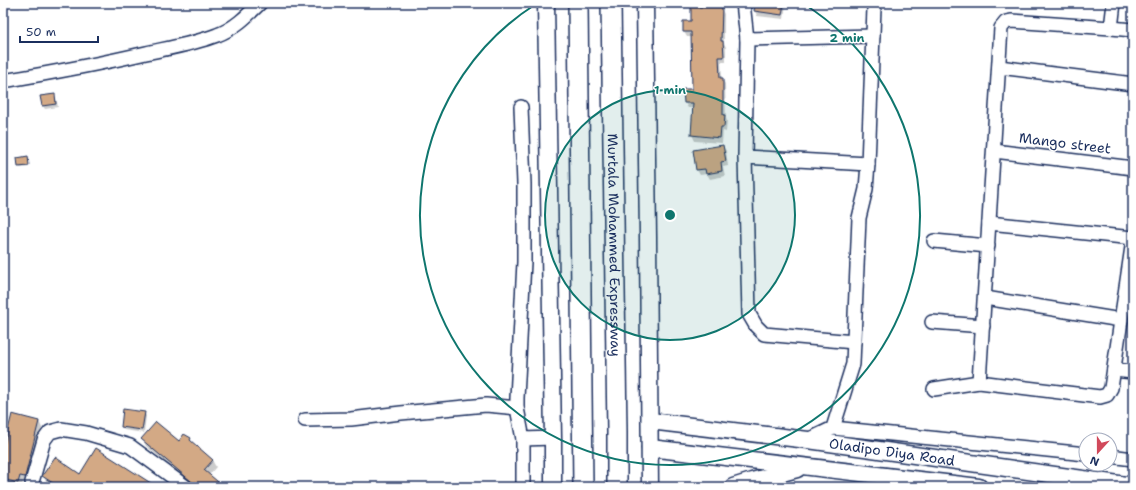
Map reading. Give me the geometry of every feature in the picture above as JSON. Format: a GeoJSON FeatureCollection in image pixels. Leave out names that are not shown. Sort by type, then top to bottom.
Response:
{"type":"FeatureCollection","features":[{"type":"Feature","properties":{"kind":"highway"},"geometry":{"type":"LineString","coordinates":[[578,3],[583,487]]}},
{"type":"Feature","properties":{"kind":"highway","name":"Murtala Mohammed Expressway"},"geometry":{"type":"LineString","coordinates":[[611,3],[617,487]]}},
{"type":"Feature","properties":{"kind":"main road"},"geometry":{"type":"LineString","coordinates":[[546,3],[553,438],[552,487]]}},
{"type":"Feature","properties":{"kind":"main road"},"geometry":{"type":"LineString","coordinates":[[645,3],[650,487]]}},
{"type":"Feature","properties":{"kind":"main road","name":"Oladipo Diya Road"},"geometry":{"type":"LineString","coordinates":[[650,421],[808,440],[1133,486]]}},
{"type":"Feature","properties":{"kind":"main road","name":"Oladipo Diya Road"},"geometry":{"type":"LineString","coordinates":[[650,448],[979,487]]}},
{"type":"Feature","properties":{"kind":"main road"},"geometry":{"type":"LineString","coordinates":[[733,487],[807,467]]}},
{"type":"Feature","properties":{"kind":"street"},"geometry":{"type":"LineString","coordinates":[[3,81],[46,74],[188,44],[217,35],[236,25],[260,3]]}},
{"type":"Feature","properties":{"kind":"street"},"geometry":{"type":"LineString","coordinates":[[743,3],[747,38],[745,157],[749,314],[756,326],[764,334],[854,342]]}},
{"type":"Feature","properties":{"kind":"street"},"geometry":{"type":"LineString","coordinates":[[1111,28],[1114,3]]}},
{"type":"Feature","properties":{"kind":"street"},"geometry":{"type":"LineString","coordinates":[[833,428],[853,364],[859,218],[866,189],[868,164],[874,8]]}},
{"type":"Feature","properties":{"kind":"street"},"geometry":{"type":"LineString","coordinates":[[979,382],[1002,28],[1006,22],[1011,20],[1133,30]]}},
{"type":"Feature","properties":{"kind":"street"},"geometry":{"type":"LineString","coordinates":[[747,38],[873,36]]}},
{"type":"Feature","properties":{"kind":"street"},"geometry":{"type":"LineString","coordinates":[[999,67],[1133,84]]}},
{"type":"Feature","properties":{"kind":"street"},"geometry":{"type":"LineString","coordinates":[[521,107],[524,184],[524,262],[517,379],[517,408],[523,439],[523,487]]}},
{"type":"Feature","properties":{"kind":"street","name":"Mango street"},"geometry":{"type":"LineString","coordinates":[[994,151],[1133,168]]}},
{"type":"Feature","properties":{"kind":"street"},"geometry":{"type":"LineString","coordinates":[[745,157],[868,164]]}},
{"type":"Feature","properties":{"kind":"street"},"geometry":{"type":"LineString","coordinates":[[934,389],[979,382],[1100,397],[1107,395],[1111,388],[1133,239],[989,223]]}},
{"type":"Feature","properties":{"kind":"street"},"geometry":{"type":"LineString","coordinates":[[934,242],[988,246]]}},
{"type":"Feature","properties":{"kind":"street"},"geometry":{"type":"LineString","coordinates":[[985,298],[1121,320]]}},
{"type":"Feature","properties":{"kind":"street"},"geometry":{"type":"LineString","coordinates":[[932,322],[983,326]]}},
{"type":"Feature","properties":{"kind":"street"},"geometry":{"type":"LineString","coordinates":[[1114,370],[1133,372]]}},
{"type":"Feature","properties":{"kind":"street"},"geometry":{"type":"LineString","coordinates":[[305,420],[351,418],[486,406],[517,408]]}},
{"type":"Feature","properties":{"kind":"street"},"geometry":{"type":"LineString","coordinates":[[808,440],[833,428],[1078,453]]}},
{"type":"Feature","properties":{"kind":"street"},"geometry":{"type":"LineString","coordinates":[[32,482],[44,440],[50,432],[61,429],[86,433],[130,446],[186,487]]}},
{"type":"Feature","properties":{"kind":"street"},"geometry":{"type":"LineString","coordinates":[[523,439],[553,438]]}},
{"type":"Feature","properties":{"kind":"street"},"geometry":{"type":"LineString","coordinates":[[1118,457],[1133,459]]}},
{"type":"Feature","properties":{"kind":"building"},"geometry":{"type":"Polygon","coordinates":[[[755,3],[784,3],[782,15],[754,11],[755,3]]]}},
{"type":"Feature","properties":{"kind":"building"},"geometry":{"type":"Polygon","coordinates":[[[691,7],[722,7],[721,41],[723,41],[724,57],[719,57],[720,78],[723,78],[723,115],[725,115],[724,127],[721,127],[720,138],[691,135],[693,103],[684,103],[683,89],[692,89],[691,32],[683,32],[683,21],[691,21],[691,7]]]}},
{"type":"Feature","properties":{"kind":"building"},"geometry":{"type":"Polygon","coordinates":[[[55,94],[56,104],[42,106],[40,96],[55,94]]]}},
{"type":"Feature","properties":{"kind":"building"},"geometry":{"type":"Polygon","coordinates":[[[723,145],[726,161],[721,162],[722,171],[706,174],[705,169],[696,170],[693,150],[723,145]]]}},
{"type":"Feature","properties":{"kind":"building"},"geometry":{"type":"Polygon","coordinates":[[[28,156],[29,166],[18,167],[17,158],[28,156]]]}},
{"type":"Feature","properties":{"kind":"building"},"geometry":{"type":"Polygon","coordinates":[[[123,409],[145,412],[142,430],[121,427],[123,409]]]}},
{"type":"Feature","properties":{"kind":"building"},"geometry":{"type":"Polygon","coordinates":[[[12,414],[39,421],[25,477],[20,476],[18,483],[3,479],[3,450],[12,414]]]}},
{"type":"Feature","properties":{"kind":"building"},"geometry":{"type":"Polygon","coordinates":[[[156,422],[179,441],[184,434],[191,438],[190,440],[213,460],[204,470],[224,487],[198,487],[141,439],[156,422]]]}},
{"type":"Feature","properties":{"kind":"building"},"geometry":{"type":"Polygon","coordinates":[[[96,448],[157,487],[59,487],[42,476],[55,457],[80,474],[96,448]]]}}]}
